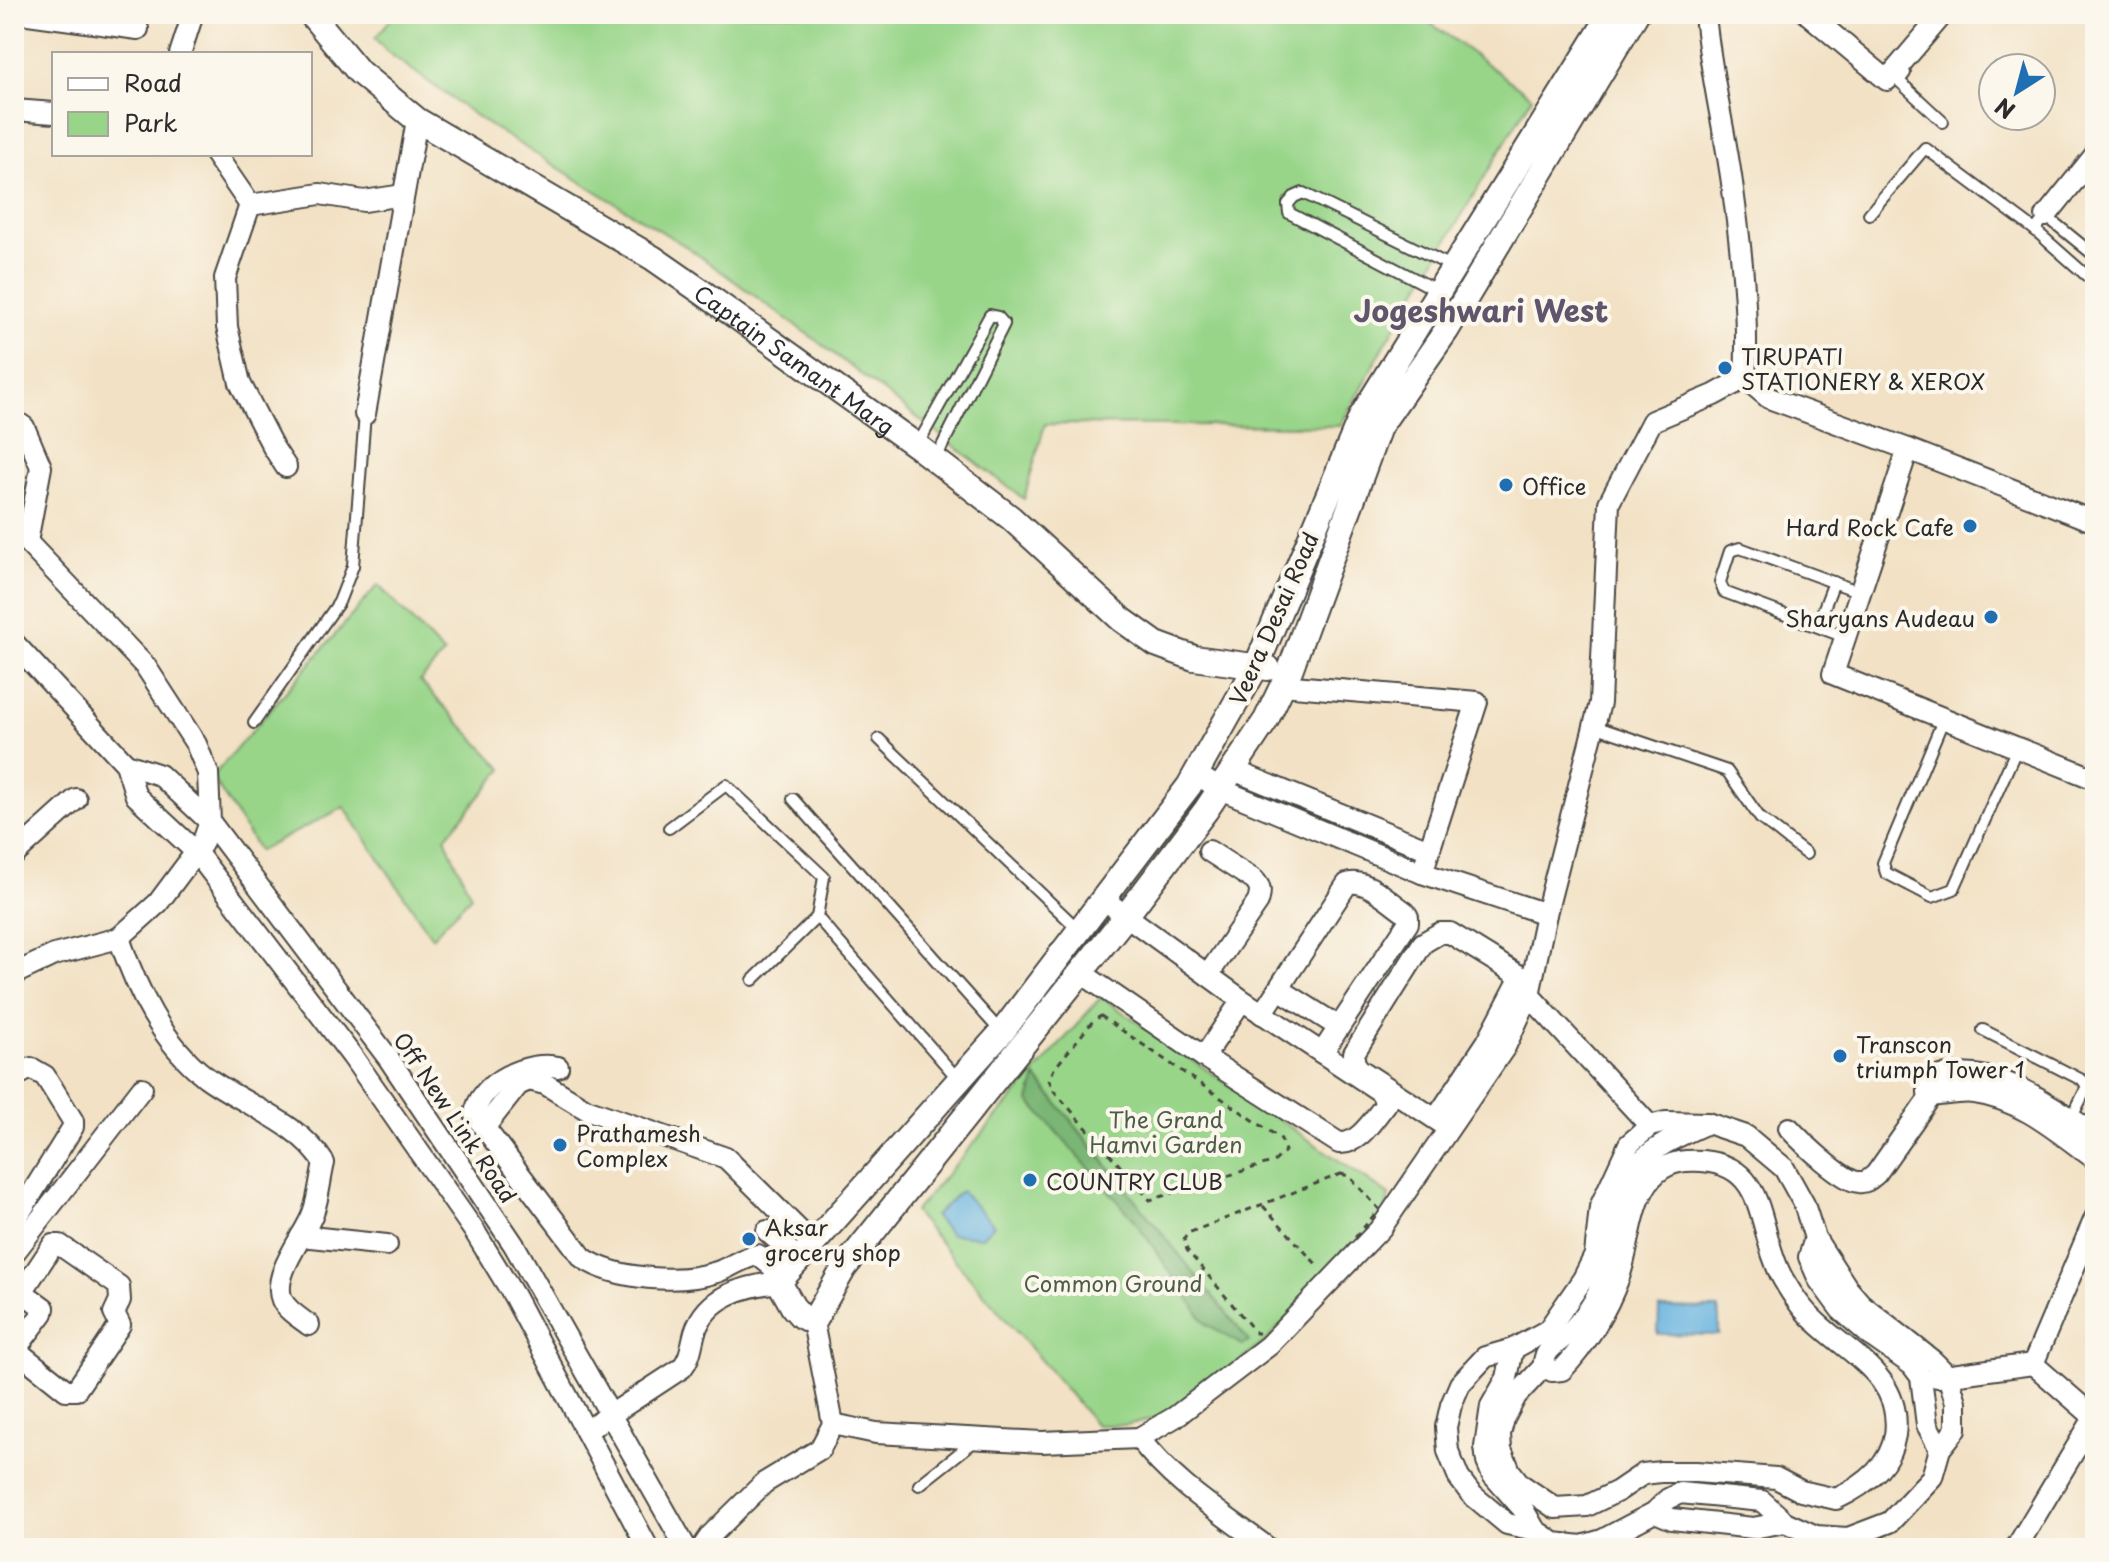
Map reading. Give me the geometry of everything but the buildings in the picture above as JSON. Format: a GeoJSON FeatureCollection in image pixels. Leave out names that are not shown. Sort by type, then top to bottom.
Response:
{"type":"FeatureCollection","features":[{"type":"Feature","properties":{"kind":"street"},"geometry":{"type":"LineString","coordinates":[[28,14],[138,29]]}},
{"type":"Feature","properties":{"kind":"street"},"geometry":{"type":"LineString","coordinates":[[181,52],[193,14]]}},
{"type":"Feature","properties":{"kind":"street","name":"Captain Samant Marg"},"geometry":{"type":"LineString","coordinates":[[311,14],[359,72],[417,120],[653,258],[926,453],[1011,518],[1121,619],[1156,644],[1194,658],[1256,667],[1286,678]]}},
{"type":"Feature","properties":{"kind":"street","name":"Veera Desai Road"},"geometry":{"type":"LineString","coordinates":[[794,1265],[1002,1032],[1196,774],[1256,667],[1365,435],[1362,415],[1453,267],[1566,108],[1606,23],[1636,14]]}},
{"type":"Feature","properties":{"kind":"street"},"geometry":{"type":"LineString","coordinates":[[1705,14],[1708,48],[1732,182],[1748,325],[1745,378]]}},
{"type":"Feature","properties":{"kind":"street"},"geometry":{"type":"LineString","coordinates":[[1808,14],[1887,80],[1943,14]]}},
{"type":"Feature","properties":{"kind":"street"},"geometry":{"type":"LineString","coordinates":[[702,1548],[711,1535],[764,1483],[820,1449],[833,1424],[813,1322],[844,1268],[1126,916],[1266,720],[1286,678],[1365,435],[1379,427],[1446,331],[1566,108]]}},
{"type":"Feature","properties":{"kind":"street"},"geometry":{"type":"LineString","coordinates":[[14,110],[52,113]]}},
{"type":"Feature","properties":{"kind":"street"},"geometry":{"type":"LineString","coordinates":[[365,414],[417,120]]}},
{"type":"Feature","properties":{"kind":"street"},"geometry":{"type":"LineString","coordinates":[[2041,223],[2095,155]]}},
{"type":"Feature","properties":{"kind":"street"},"geometry":{"type":"LineString","coordinates":[[216,156],[250,205]]}},
{"type":"Feature","properties":{"kind":"street"},"geometry":{"type":"LineString","coordinates":[[250,205],[320,194],[364,201],[403,195]]}},
{"type":"Feature","properties":{"kind":"street"},"geometry":{"type":"LineString","coordinates":[[250,205],[225,278],[227,327],[240,383],[286,467]]}},
{"type":"Feature","properties":{"kind":"street"},"geometry":{"type":"LineString","coordinates":[[1745,378],[1769,398],[2095,522]]}},
{"type":"Feature","properties":{"kind":"street"},"geometry":{"type":"LineString","coordinates":[[833,1424],[876,1433],[1042,1442],[1139,1438],[1175,1417],[1268,1346],[1381,1228],[1443,1123],[1505,1047],[1527,985],[1600,703],[1609,503],[1652,421],[1714,395],[1745,378]]}},
{"type":"Feature","properties":{"kind":"street"},"geometry":{"type":"LineString","coordinates":[[14,420],[24,427],[41,467],[27,542],[146,667],[196,744],[208,773],[210,822],[202,844],[158,903],[119,938],[54,955],[14,974]]}},
{"type":"Feature","properties":{"kind":"street"},"geometry":{"type":"LineString","coordinates":[[1908,449],[1833,674],[2095,779]]}},
{"type":"Feature","properties":{"kind":"street","name":"Off New Link Road"},"geometry":{"type":"LineString","coordinates":[[14,643],[126,764],[136,796],[196,852],[352,1056],[475,1232],[514,1296],[648,1548]]}},
{"type":"Feature","properties":{"kind":"street"},"geometry":{"type":"LineString","coordinates":[[1286,678],[1477,702],[1422,873]]}},
{"type":"Feature","properties":{"kind":"street","name":"Off New Link Road"},"geometry":{"type":"LineString","coordinates":[[126,764],[160,775],[210,822],[389,1059],[514,1245],[686,1548]]}},
{"type":"Feature","properties":{"kind":"street"},"geometry":{"type":"LineString","coordinates":[[1196,774],[1226,779],[1429,850]]}},
{"type":"Feature","properties":{"kind":"street"},"geometry":{"type":"LineString","coordinates":[[1226,779],[1422,873],[1546,914]]}},
{"type":"Feature","properties":{"kind":"street"},"geometry":{"type":"LineString","coordinates":[[14,855],[76,799]]}},
{"type":"Feature","properties":{"kind":"street"},"geometry":{"type":"LineString","coordinates":[[1208,975],[1261,893],[1254,880],[1209,851]]}},
{"type":"Feature","properties":{"kind":"street"},"geometry":{"type":"LineString","coordinates":[[1262,1014],[1347,884],[1356,881],[1365,885],[1405,912],[1408,923],[1322,1053]]}},
{"type":"Feature","properties":{"kind":"street"},"geometry":{"type":"LineString","coordinates":[[1080,972],[1204,1057],[1339,1143],[1347,1144],[1360,1135],[1386,1104],[1381,1092],[1262,1014],[1103,899]]}},
{"type":"Feature","properties":{"kind":"street"},"geometry":{"type":"LineString","coordinates":[[1443,1123],[1359,1069],[1354,1062],[1354,1053],[1423,943],[1440,933],[1450,933],[1527,985],[1650,1126]]}},
{"type":"Feature","properties":{"kind":"street"},"geometry":{"type":"LineString","coordinates":[[119,938],[133,976],[167,1039],[205,1076],[313,1145],[324,1163],[313,1212],[286,1265],[280,1287],[281,1299],[291,1312],[309,1325]]}},
{"type":"Feature","properties":{"kind":"street"},"geometry":{"type":"LineString","coordinates":[[1279,989],[1339,1027]]}},
{"type":"Feature","properties":{"kind":"street"},"geometry":{"type":"LineString","coordinates":[[1204,1057],[1242,1000]]}},
{"type":"Feature","properties":{"kind":"street"},"geometry":{"type":"LineString","coordinates":[[558,1067],[544,1064],[513,1072],[499,1081],[475,1107],[475,1115],[574,1249],[595,1266],[640,1276],[687,1279],[722,1270],[745,1257],[758,1255],[794,1265]]}},
{"type":"Feature","properties":{"kind":"street"},"geometry":{"type":"LineString","coordinates":[[14,1077],[31,1068],[45,1076],[73,1121],[73,1127],[24,1218],[14,1253]]}},
{"type":"Feature","properties":{"kind":"street"},"geometry":{"type":"LineString","coordinates":[[1931,1096],[1927,1087],[1930,1079],[1971,1072],[2009,1082],[2095,1134]]}},
{"type":"Feature","properties":{"kind":"street"},"geometry":{"type":"LineString","coordinates":[[484,1128],[518,1085],[529,1080],[545,1084],[586,1109],[726,1158],[794,1265],[793,1307],[813,1322]]}},
{"type":"Feature","properties":{"kind":"street"},"geometry":{"type":"LineString","coordinates":[[959,1080],[980,1098]]}},
{"type":"Feature","properties":{"kind":"street"},"geometry":{"type":"LineString","coordinates":[[24,1218],[142,1088]]}},
{"type":"Feature","properties":{"kind":"street"},"geometry":{"type":"LineString","coordinates":[[1789,1128],[1808,1149],[1851,1180],[1861,1183],[1876,1174],[1931,1096],[1973,1092],[2005,1100],[2037,1116],[2095,1159]]}},
{"type":"Feature","properties":{"kind":"street"},"geometry":{"type":"LineString","coordinates":[[1666,1122],[1707,1123],[1746,1136],[1784,1168],[1804,1204],[1815,1238],[1848,1289],[1861,1304],[1948,1376],[1956,1402],[1956,1429],[1940,1449],[1932,1477],[1890,1522],[1847,1543],[1815,1542],[1785,1522],[1762,1501],[1680,1493],[1668,1499],[1655,1512],[1602,1540],[1582,1546],[1554,1543],[1535,1530],[1507,1524],[1480,1502],[1459,1478],[1448,1451],[1446,1427],[1460,1384],[1485,1357],[1513,1349],[1548,1330],[1583,1279],[1595,1255],[1600,1207],[1607,1188],[1629,1144],[1650,1126],[1666,1122]]}},
{"type":"Feature","properties":{"kind":"street"},"geometry":{"type":"LineString","coordinates":[[1544,1366],[1543,1358],[1548,1351],[1573,1329],[1597,1296],[1614,1216],[1624,1185],[1635,1168],[1658,1147],[1707,1123]]}},
{"type":"Feature","properties":{"kind":"street"},"geometry":{"type":"LineString","coordinates":[[1671,1163],[1689,1174],[1697,1174],[1716,1163],[1746,1181],[1755,1195],[1766,1222],[1775,1262],[1814,1321],[1861,1357],[1885,1383],[1896,1424],[1893,1447],[1880,1470],[1836,1499],[1801,1491],[1776,1478],[1661,1472],[1643,1474],[1587,1506],[1555,1508],[1520,1484],[1501,1450],[1500,1434],[1516,1396],[1544,1366],[1552,1371],[1562,1370],[1585,1343],[1619,1278],[1639,1196],[1663,1166],[1671,1163]]}},
{"type":"Feature","properties":{"kind":"street"},"geometry":{"type":"LineString","coordinates":[[2033,1364],[2095,1218]]}},
{"type":"Feature","properties":{"kind":"street"},"geometry":{"type":"LineString","coordinates":[[767,1231],[794,1265]]}},
{"type":"Feature","properties":{"kind":"street"},"geometry":{"type":"LineString","coordinates":[[301,1236],[387,1245]]}},
{"type":"Feature","properties":{"kind":"street"},"geometry":{"type":"LineString","coordinates":[[1815,1238],[1809,1257],[1819,1280],[1841,1310],[1912,1365],[1921,1377],[1927,1425],[1940,1449]]}},
{"type":"Feature","properties":{"kind":"street"},"geometry":{"type":"LineString","coordinates":[[53,1245],[60,1245],[119,1286],[120,1300],[114,1313],[120,1325],[76,1390],[66,1390],[17,1351],[44,1308],[18,1289],[53,1245]]}},
{"type":"Feature","properties":{"kind":"street"},"geometry":{"type":"LineString","coordinates":[[586,1431],[682,1368],[689,1360],[700,1320],[729,1293],[794,1265]]}},
{"type":"Feature","properties":{"kind":"street"},"geometry":{"type":"LineString","coordinates":[[1513,1349],[1507,1378],[1491,1406],[1485,1447],[1492,1474],[1523,1509],[1535,1530]]}},
{"type":"Feature","properties":{"kind":"street"},"geometry":{"type":"LineString","coordinates":[[1921,1377],[2033,1364],[2095,1418],[2016,1548]]}},
{"type":"Feature","properties":{"kind":"street"},"geometry":{"type":"LineString","coordinates":[[1139,1438],[1156,1462],[1171,1476],[1268,1548]]}},
{"type":"Feature","properties":{"kind":"street"},"geometry":{"type":"LineString","coordinates":[[1655,1512],[1672,1519],[1753,1528],[1785,1522]]}},
{"type":"Feature","properties":{"kind":"lane"},"geometry":{"type":"LineString","coordinates":[[1943,122],[1899,81],[1956,14]]}},
{"type":"Feature","properties":{"kind":"lane"},"geometry":{"type":"LineString","coordinates":[[1869,214],[1925,148],[2095,256]]}},
{"type":"Feature","properties":{"kind":"lane"},"geometry":{"type":"LineString","coordinates":[[1438,291],[1289,213],[1288,204],[1303,193],[1453,267]]}},
{"type":"Feature","properties":{"kind":"lane"},"geometry":{"type":"LineString","coordinates":[[2041,223],[2095,283]]}},
{"type":"Feature","properties":{"kind":"lane"},"geometry":{"type":"LineString","coordinates":[[990,315],[998,317],[1004,324],[926,453],[990,315]]}},
{"type":"Feature","properties":{"kind":"lane"},"geometry":{"type":"LineString","coordinates":[[254,723],[339,602],[353,566],[365,414]]}},
{"type":"Feature","properties":{"kind":"lane"},"geometry":{"type":"LineString","coordinates":[[1845,637],[1724,592],[1720,582],[1730,551],[1740,548],[1860,592]]}},
{"type":"Feature","properties":{"kind":"lane"},"geometry":{"type":"LineString","coordinates":[[1817,626],[1834,582]]}},
{"type":"Feature","properties":{"kind":"lane"},"geometry":{"type":"LineString","coordinates":[[1944,718],[1883,863],[1886,873],[1932,897],[1954,889],[2017,748]]}},
{"type":"Feature","properties":{"kind":"lane"},"geometry":{"type":"LineString","coordinates":[[1594,726],[1727,771],[1760,818],[1806,854]]}},
{"type":"Feature","properties":{"kind":"lane"},"geometry":{"type":"LineString","coordinates":[[879,739],[1080,931]]}},
{"type":"Feature","properties":{"kind":"lane"},"geometry":{"type":"LineString","coordinates":[[669,828],[726,785],[824,877],[817,917],[753,980]]}},
{"type":"Feature","properties":{"kind":"lane"},"geometry":{"type":"LineString","coordinates":[[793,799],[1002,1032]]}},
{"type":"Feature","properties":{"kind":"lane"},"geometry":{"type":"LineString","coordinates":[[817,917],[959,1080]]}},
{"type":"Feature","properties":{"kind":"lane"},"geometry":{"type":"LineString","coordinates":[[1983,1030],[2082,1080],[2087,1087],[2086,1092],[2071,1119]]}},
{"type":"Feature","properties":{"kind":"lane"},"geometry":{"type":"LineString","coordinates":[[919,1485],[977,1438]]}},
{"type":"Feature","properties":{"kind":"path"},"geometry":{"type":"LineString","coordinates":[[1101,1016],[1281,1139],[1285,1151],[1275,1161],[1150,1200],[1054,1091],[1049,1080],[1054,1069],[1093,1021],[1101,1016]]}},
{"type":"Feature","properties":{"kind":"path"},"geometry":{"type":"LineString","coordinates":[[1341,1174],[1349,1176],[1379,1209],[1325,1274],[1267,1333],[1256,1333],[1187,1250],[1184,1239],[1188,1233],[1341,1174]]}},
{"type":"Feature","properties":{"kind":"path"},"geometry":{"type":"LineString","coordinates":[[1262,1205],[1325,1274]]}},
{"type":"Feature","properties":{"kind":"green space"},"geometry":{"type":"Polygon","coordinates":[[[395,14],[1418,14],[1532,97],[1340,426],[1045,424],[1024,499],[817,341],[690,249],[487,124],[386,51],[375,38],[395,14]]]}},
{"type":"Feature","properties":{"kind":"green space"},"geometry":{"type":"Polygon","coordinates":[[[378,585],[444,654],[420,681],[503,769],[445,838],[471,896],[432,937],[344,807],[259,851],[212,777],[378,585]]]}},
{"type":"Feature","properties":{"kind":"green space"},"geometry":{"type":"Polygon","coordinates":[[[1101,997],[1389,1195],[1378,1224],[1266,1341],[1172,1414],[1126,1425],[1096,1425],[914,1212],[1101,997]]]}},
{"type":"Feature","properties":{"kind":"green space"},"geometry":{"type":"Polygon","coordinates":[[[1036,1077],[1249,1341],[1242,1345],[1206,1324],[1134,1219],[1029,1101],[1036,1077]]]}},
{"type":"Feature","properties":{"kind":"water"},"geometry":{"type":"Polygon","coordinates":[[[961,1191],[994,1225],[982,1237],[950,1234],[934,1216],[961,1191]]]}},
{"type":"Feature","properties":{"kind":"water"},"geometry":{"type":"Polygon","coordinates":[[[1659,1308],[1719,1309],[1719,1335],[1658,1334],[1659,1308]]]}},
{"type":"Feature","properties":{"kind":"place","name":"TIRUPATI STATIONERY & XEROX"},"geometry":{"type":"Point","coordinates":[1725,368]}},
{"type":"Feature","properties":{"kind":"place","name":"Office"},"geometry":{"type":"Point","coordinates":[1506,485]}},
{"type":"Feature","properties":{"kind":"place","name":"Hard Rock Cafe"},"geometry":{"type":"Point","coordinates":[1970,526]}},
{"type":"Feature","properties":{"kind":"place","name":"Sharyans Audeau"},"geometry":{"type":"Point","coordinates":[1991,617]}},
{"type":"Feature","properties":{"kind":"place","name":"Transcon triumph Tower 1"},"geometry":{"type":"Point","coordinates":[1840,1056]}},
{"type":"Feature","properties":{"kind":"place","name":"Prathamesh Complex"},"geometry":{"type":"Point","coordinates":[560,1145]}},
{"type":"Feature","properties":{"kind":"place","name":"COUNTRY CLUB"},"geometry":{"type":"Point","coordinates":[1030,1180]}},
{"type":"Feature","properties":{"kind":"place","name":"Aksar grocery shop"},"geometry":{"type":"Point","coordinates":[749,1239]}},
{"type":"Feature","properties":{"kind":"district","name":"Jogeshwari West"},"geometry":{"type":"Point","coordinates":[1481,309]}},
{"type":"Feature","properties":{"kind":"park label","name":"The Grand Hamvi Garden"},"geometry":{"type":"Point","coordinates":[1166,1130]}},
{"type":"Feature","properties":{"kind":"park label","name":"Common Ground"},"geometry":{"type":"Point","coordinates":[1113,1282]}}]}
